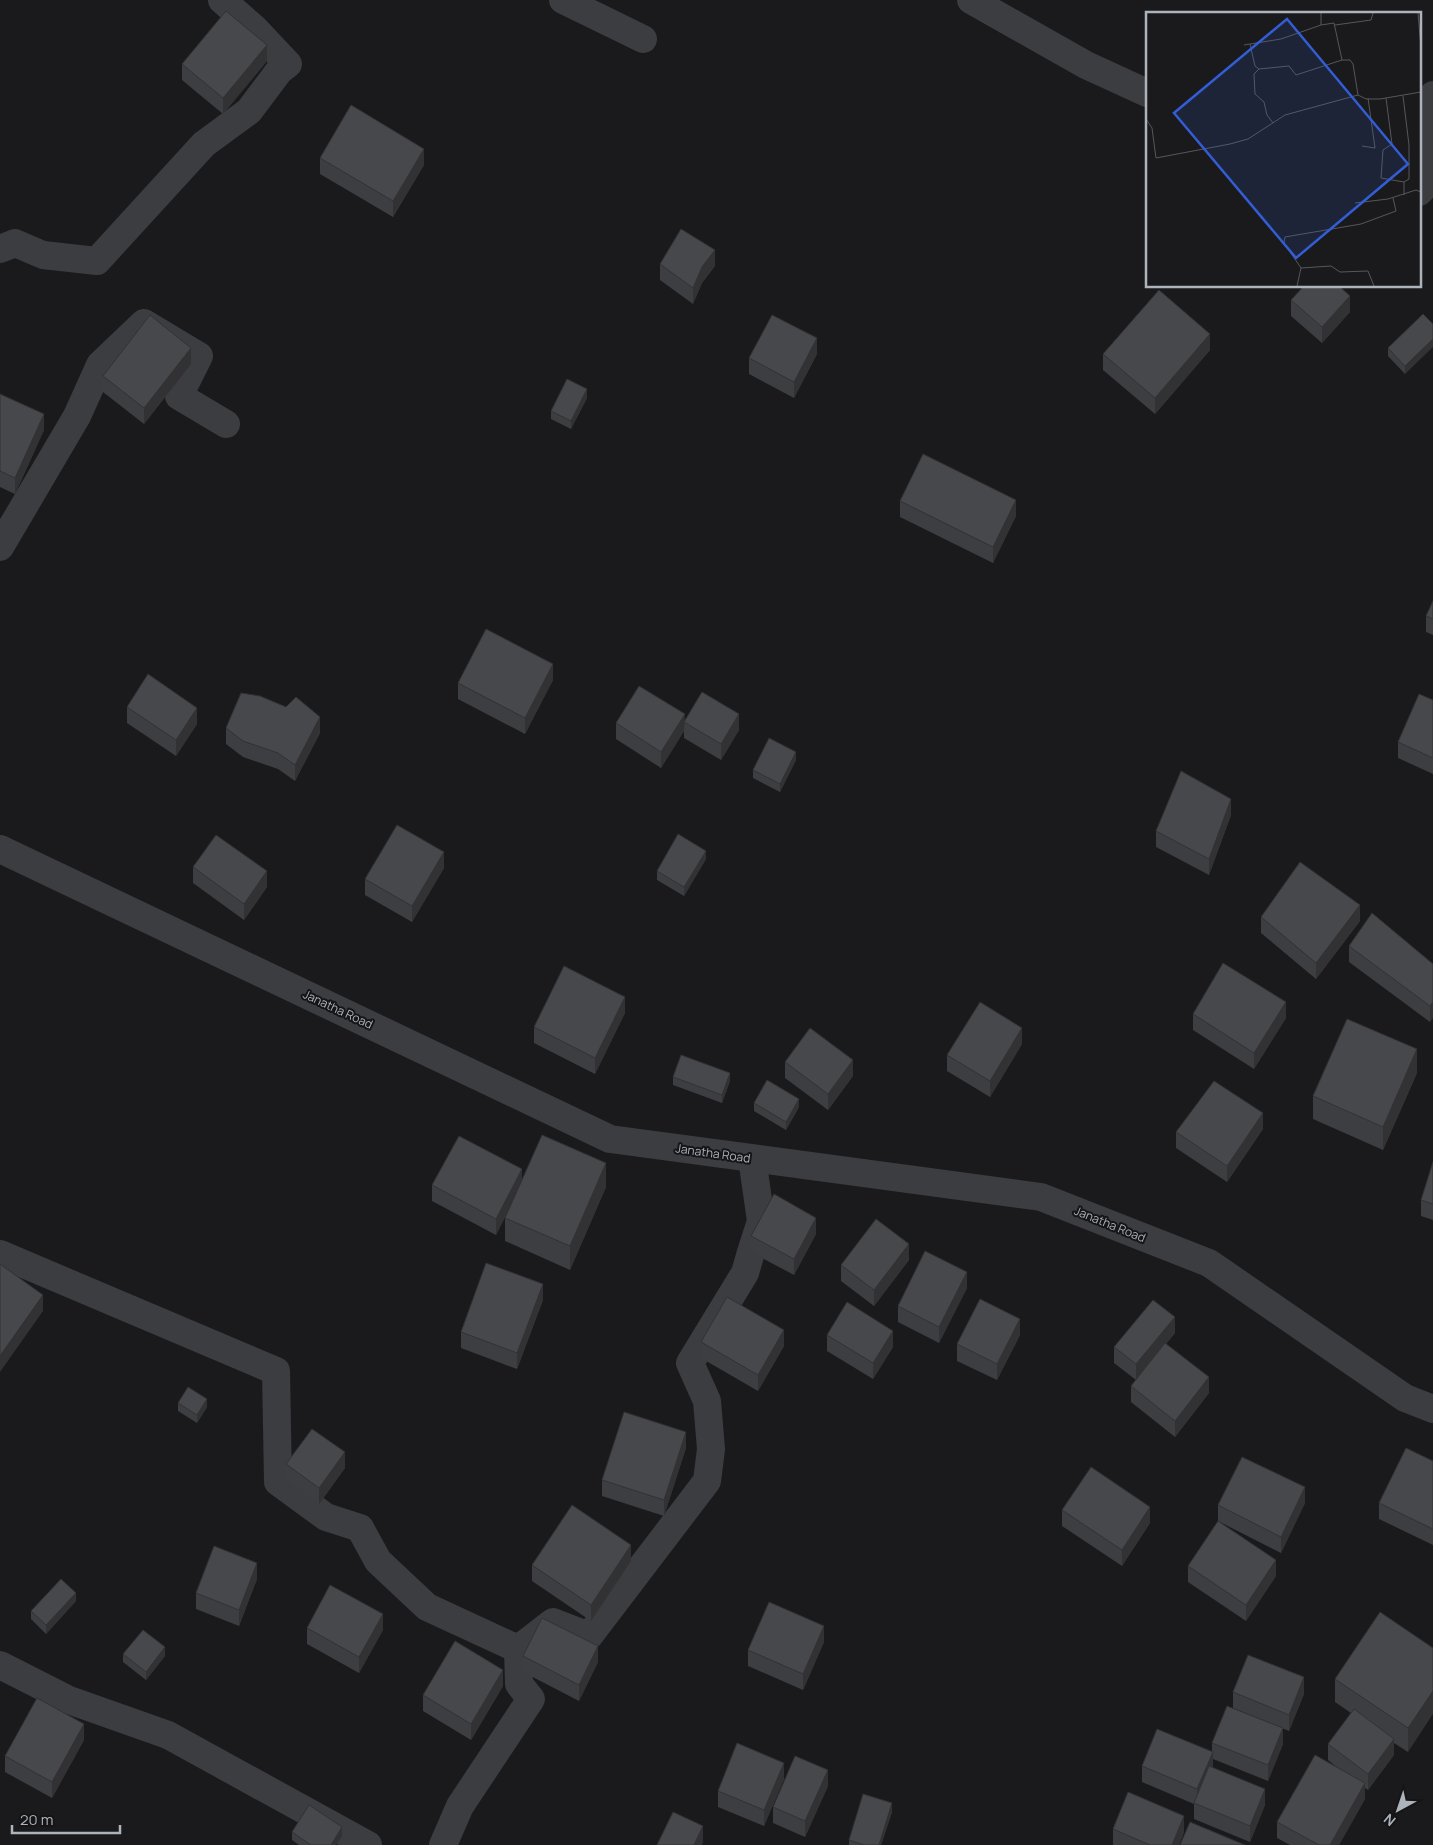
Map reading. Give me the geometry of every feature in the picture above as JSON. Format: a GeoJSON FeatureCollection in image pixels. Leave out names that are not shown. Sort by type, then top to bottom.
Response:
{"type":"FeatureCollection","features":[{"type":"Feature","properties":{"kind":"street"},"geometry":{"type":"LineString","coordinates":[[0,249],[14,243],[43,255],[97,261],[204,144],[249,111],[279,71],[288,64],[256,29],[222,0]]}},
{"type":"Feature","properties":{"kind":"street"},"geometry":{"type":"LineString","coordinates":[[563,0],[644,39]]}},
{"type":"Feature","properties":{"kind":"street"},"geometry":{"type":"LineString","coordinates":[[971,0],[1086,65],[1146,93]]}},
{"type":"Feature","properties":{"kind":"street"},"geometry":{"type":"LineString","coordinates":[[1420,191],[1422,189],[1433,95]]}},
{"type":"Feature","properties":{"kind":"street"},"geometry":{"type":"LineString","coordinates":[[0,547],[77,416],[100,365],[144,323],[199,356],[179,396],[226,424]]}},
{"type":"Feature","properties":{"kind":"street","name":"Janatha Road"},"geometry":{"type":"LineString","coordinates":[[0,849],[610,1139],[1041,1197],[1209,1264],[1405,1398],[1433,1409]]}},
{"type":"Feature","properties":{"kind":"street"},"geometry":{"type":"LineString","coordinates":[[518,1649],[553,1622],[589,1636],[707,1481],[711,1449],[707,1401],[690,1363],[744,1273],[761,1220],[752,1158]]}},
{"type":"Feature","properties":{"kind":"street"},"geometry":{"type":"LineString","coordinates":[[0,1254],[276,1371],[278,1482],[326,1517],[360,1528],[378,1561],[427,1607],[518,1649]]}},
{"type":"Feature","properties":{"kind":"street"},"geometry":{"type":"LineString","coordinates":[[444,1845],[460,1806],[531,1699],[519,1684],[518,1649]]}},
{"type":"Feature","properties":{"kind":"street"},"geometry":{"type":"LineString","coordinates":[[0,1665],[69,1700],[168,1735],[368,1845]]}},
{"type":"Feature","properties":{"kind":"building"},"geometry":{"type":"Polygon","coordinates":[[[226,11],[267,45],[223,98],[182,64],[226,11]]]}},
{"type":"Feature","properties":{"kind":"building"},"geometry":{"type":"Polygon","coordinates":[[[351,105],[424,149],[393,201],[320,158],[351,105]]]}},
{"type":"Feature","properties":{"kind":"building"},"geometry":{"type":"Polygon","coordinates":[[[681,229],[715,250],[702,267],[693,288],[660,264],[681,229]]]}},
{"type":"Feature","properties":{"kind":"building"},"geometry":{"type":"Polygon","coordinates":[[[1302,288],[1341,288],[1350,296],[1322,327],[1291,300],[1302,288]]]}},
{"type":"Feature","properties":{"kind":"building"},"geometry":{"type":"Polygon","coordinates":[[[1159,290],[1210,334],[1155,398],[1103,354],[1159,290]]]}},
{"type":"Feature","properties":{"kind":"building"},"geometry":{"type":"Polygon","coordinates":[[[1423,314],[1433,324],[1433,339],[1405,366],[1388,348],[1423,314]]]}},
{"type":"Feature","properties":{"kind":"building"},"geometry":{"type":"Polygon","coordinates":[[[150,315],[191,348],[144,408],[103,376],[150,315]]]}},
{"type":"Feature","properties":{"kind":"building"},"geometry":{"type":"Polygon","coordinates":[[[772,315],[817,338],[794,382],[749,358],[772,315]]]}},
{"type":"Feature","properties":{"kind":"building"},"geometry":{"type":"Polygon","coordinates":[[[567,379],[587,389],[571,421],[551,411],[567,379]]]}},
{"type":"Feature","properties":{"kind":"building"},"geometry":{"type":"Polygon","coordinates":[[[0,394],[44,414],[15,478],[0,471],[0,394]]]}},
{"type":"Feature","properties":{"kind":"building"},"geometry":{"type":"Polygon","coordinates":[[[923,454],[1016,500],[993,547],[900,501],[923,454]]]}},
{"type":"Feature","properties":{"kind":"building"},"geometry":{"type":"Polygon","coordinates":[[[1433,601],[1433,619],[1426,616],[1433,601]]]}},
{"type":"Feature","properties":{"kind":"building"},"geometry":{"type":"Polygon","coordinates":[[[486,629],[553,664],[525,718],[458,683],[486,629]]]}},
{"type":"Feature","properties":{"kind":"building"},"geometry":{"type":"Polygon","coordinates":[[[148,674],[197,708],[176,740],[127,707],[148,674]]]}},
{"type":"Feature","properties":{"kind":"building"},"geometry":{"type":"Polygon","coordinates":[[[639,686],[685,714],[661,752],[616,723],[639,686]]]}},
{"type":"Feature","properties":{"kind":"building"},"geometry":{"type":"Polygon","coordinates":[[[702,692],[739,714],[721,744],[684,722],[702,692]]]}},
{"type":"Feature","properties":{"kind":"building"},"geometry":{"type":"Polygon","coordinates":[[[241,693],[260,696],[286,707],[296,697],[320,717],[295,765],[278,753],[243,741],[226,728],[241,693]]]}},
{"type":"Feature","properties":{"kind":"building"},"geometry":{"type":"Polygon","coordinates":[[[1419,694],[1433,700],[1433,758],[1398,742],[1419,694]]]}},
{"type":"Feature","properties":{"kind":"building"},"geometry":{"type":"Polygon","coordinates":[[[769,738],[796,752],[780,784],[753,770],[769,738]]]}},
{"type":"Feature","properties":{"kind":"building"},"geometry":{"type":"Polygon","coordinates":[[[1181,771],[1231,799],[1209,859],[1156,831],[1181,771]]]}},
{"type":"Feature","properties":{"kind":"building"},"geometry":{"type":"Polygon","coordinates":[[[397,825],[444,852],[412,906],[365,879],[397,825]]]}},
{"type":"Feature","properties":{"kind":"building"},"geometry":{"type":"Polygon","coordinates":[[[678,834],[706,851],[684,887],[657,871],[678,834]]]}},
{"type":"Feature","properties":{"kind":"building"},"geometry":{"type":"Polygon","coordinates":[[[216,835],[267,871],[244,904],[193,867],[216,835]]]}},
{"type":"Feature","properties":{"kind":"building"},"geometry":{"type":"Polygon","coordinates":[[[1300,862],[1360,905],[1316,963],[1261,917],[1300,862]]]}},
{"type":"Feature","properties":{"kind":"building"},"geometry":{"type":"Polygon","coordinates":[[[1372,913],[1433,964],[1433,1002],[1430,1006],[1349,946],[1372,913]]]}},
{"type":"Feature","properties":{"kind":"building"},"geometry":{"type":"Polygon","coordinates":[[[1223,963],[1286,1002],[1254,1053],[1193,1014],[1223,963]]]}},
{"type":"Feature","properties":{"kind":"building"},"geometry":{"type":"Polygon","coordinates":[[[564,966],[625,997],[595,1058],[534,1027],[564,966]]]}},
{"type":"Feature","properties":{"kind":"building"},"geometry":{"type":"Polygon","coordinates":[[[980,1002],[1022,1028],[990,1081],[947,1055],[980,1002]]]}},
{"type":"Feature","properties":{"kind":"building"},"geometry":{"type":"Polygon","coordinates":[[[1347,1019],[1417,1049],[1383,1127],[1313,1096],[1347,1019]]]}},
{"type":"Feature","properties":{"kind":"building"},"geometry":{"type":"Polygon","coordinates":[[[810,1028],[853,1060],[828,1094],[785,1062],[810,1028]]]}},
{"type":"Feature","properties":{"kind":"building"},"geometry":{"type":"Polygon","coordinates":[[[681,1055],[730,1073],[722,1095],[673,1077],[681,1055]]]}},
{"type":"Feature","properties":{"kind":"building"},"geometry":{"type":"Polygon","coordinates":[[[767,1080],[799,1099],[786,1122],[754,1103],[767,1080]]]}},
{"type":"Feature","properties":{"kind":"building"},"geometry":{"type":"Polygon","coordinates":[[[1214,1081],[1263,1113],[1227,1166],[1176,1132],[1214,1081]]]}},
{"type":"Feature","properties":{"kind":"building"},"geometry":{"type":"Polygon","coordinates":[[[542,1135],[606,1163],[570,1246],[505,1218],[542,1135]]]}},
{"type":"Feature","properties":{"kind":"building"},"geometry":{"type":"Polygon","coordinates":[[[459,1136],[522,1169],[496,1219],[432,1185],[459,1136]]]}},
{"type":"Feature","properties":{"kind":"building"},"geometry":{"type":"Polygon","coordinates":[[[1433,1162],[1433,1204],[1421,1200],[1433,1162]]]}},
{"type":"Feature","properties":{"kind":"building"},"geometry":{"type":"Polygon","coordinates":[[[774,1194],[816,1218],[794,1259],[751,1236],[774,1194]]]}},
{"type":"Feature","properties":{"kind":"building"},"geometry":{"type":"Polygon","coordinates":[[[876,1219],[909,1244],[874,1290],[841,1265],[876,1219]]]}},
{"type":"Feature","properties":{"kind":"building"},"geometry":{"type":"Polygon","coordinates":[[[925,1251],[967,1272],[939,1327],[898,1306],[925,1251]]]}},
{"type":"Feature","properties":{"kind":"building"},"geometry":{"type":"Polygon","coordinates":[[[486,1263],[543,1284],[517,1353],[461,1332],[486,1263]]]}},
{"type":"Feature","properties":{"kind":"building"},"geometry":{"type":"Polygon","coordinates":[[[0,1264],[43,1295],[0,1356],[0,1264]]]}},
{"type":"Feature","properties":{"kind":"building"},"geometry":{"type":"Polygon","coordinates":[[[727,1297],[784,1330],[758,1375],[701,1342],[727,1297]]]}},
{"type":"Feature","properties":{"kind":"building"},"geometry":{"type":"Polygon","coordinates":[[[980,1299],[1020,1319],[997,1364],[957,1344],[980,1299]]]}},
{"type":"Feature","properties":{"kind":"building"},"geometry":{"type":"Polygon","coordinates":[[[1153,1300],[1175,1317],[1136,1364],[1114,1347],[1153,1300]]]}},
{"type":"Feature","properties":{"kind":"building"},"geometry":{"type":"Polygon","coordinates":[[[847,1302],[893,1331],[873,1363],[827,1335],[847,1302]]]}},
{"type":"Feature","properties":{"kind":"building"},"geometry":{"type":"Polygon","coordinates":[[[1165,1343],[1209,1377],[1175,1421],[1131,1386],[1165,1343]]]}},
{"type":"Feature","properties":{"kind":"building"},"geometry":{"type":"Polygon","coordinates":[[[188,1387],[207,1399],[197,1415],[178,1403],[188,1387]]]}},
{"type":"Feature","properties":{"kind":"building"},"geometry":{"type":"Polygon","coordinates":[[[624,1412],[686,1432],[664,1500],[602,1480],[624,1412]]]}},
{"type":"Feature","properties":{"kind":"building"},"geometry":{"type":"Polygon","coordinates":[[[312,1429],[345,1452],[319,1488],[286,1464],[312,1429]]]}},
{"type":"Feature","properties":{"kind":"building"},"geometry":{"type":"Polygon","coordinates":[[[1406,1448],[1433,1461],[1433,1529],[1379,1503],[1406,1448]]]}},
{"type":"Feature","properties":{"kind":"building"},"geometry":{"type":"Polygon","coordinates":[[[1242,1457],[1305,1487],[1281,1537],[1218,1505],[1242,1457]]]}},
{"type":"Feature","properties":{"kind":"building"},"geometry":{"type":"Polygon","coordinates":[[[1091,1467],[1150,1507],[1122,1550],[1062,1510],[1091,1467]]]}},
{"type":"Feature","properties":{"kind":"building"},"geometry":{"type":"Polygon","coordinates":[[[572,1505],[631,1545],[591,1605],[532,1565],[572,1505]]]}},
{"type":"Feature","properties":{"kind":"building"},"geometry":{"type":"Polygon","coordinates":[[[1218,1521],[1276,1560],[1246,1605],[1188,1566],[1218,1521]]]}},
{"type":"Feature","properties":{"kind":"building"},"geometry":{"type":"Polygon","coordinates":[[[214,1546],[257,1563],[239,1610],[196,1593],[214,1546]]]}},
{"type":"Feature","properties":{"kind":"building"},"geometry":{"type":"Polygon","coordinates":[[[61,1579],[76,1593],[46,1625],[31,1611],[61,1579]]]}},
{"type":"Feature","properties":{"kind":"building"},"geometry":{"type":"Polygon","coordinates":[[[330,1585],[383,1614],[359,1657],[307,1628],[330,1585]]]}},
{"type":"Feature","properties":{"kind":"building"},"geometry":{"type":"Polygon","coordinates":[[[769,1602],[824,1626],[803,1674],[748,1650],[769,1602]]]}},
{"type":"Feature","properties":{"kind":"building"},"geometry":{"type":"Polygon","coordinates":[[[1380,1612],[1433,1648],[1433,1691],[1408,1728],[1335,1679],[1380,1612]]]}},
{"type":"Feature","properties":{"kind":"building"},"geometry":{"type":"Polygon","coordinates":[[[542,1618],[598,1646],[579,1685],[523,1656],[542,1618]]]}},
{"type":"Feature","properties":{"kind":"building"},"geometry":{"type":"Polygon","coordinates":[[[143,1630],[165,1647],[146,1672],[123,1654],[143,1630]]]}},
{"type":"Feature","properties":{"kind":"building"},"geometry":{"type":"Polygon","coordinates":[[[455,1641],[503,1670],[471,1724],[423,1695],[455,1641]]]}},
{"type":"Feature","properties":{"kind":"building"},"geometry":{"type":"Polygon","coordinates":[[[1248,1655],[1304,1677],[1289,1715],[1233,1692],[1248,1655]]]}},
{"type":"Feature","properties":{"kind":"building"},"geometry":{"type":"Polygon","coordinates":[[[37,1698],[84,1724],[52,1782],[5,1756],[37,1698]]]}},
{"type":"Feature","properties":{"kind":"building"},"geometry":{"type":"Polygon","coordinates":[[[1227,1706],[1283,1728],[1268,1765],[1212,1743],[1227,1706]]]}},
{"type":"Feature","properties":{"kind":"building"},"geometry":{"type":"Polygon","coordinates":[[[1354,1709],[1394,1739],[1368,1774],[1328,1744],[1354,1709]]]}},
{"type":"Feature","properties":{"kind":"building"},"geometry":{"type":"Polygon","coordinates":[[[1157,1729],[1213,1752],[1197,1789],[1142,1766],[1157,1729]]]}},
{"type":"Feature","properties":{"kind":"building"},"geometry":{"type":"Polygon","coordinates":[[[737,1743],[784,1763],[764,1810],[718,1791],[737,1743]]]}},
{"type":"Feature","properties":{"kind":"building"},"geometry":{"type":"Polygon","coordinates":[[[1315,1755],[1365,1783],[1330,1845],[1319,1845],[1277,1822],[1315,1755]]]}},
{"type":"Feature","properties":{"kind":"building"},"geometry":{"type":"Polygon","coordinates":[[[795,1756],[828,1770],[805,1821],[773,1807],[795,1756]]]}},
{"type":"Feature","properties":{"kind":"building"},"geometry":{"type":"Polygon","coordinates":[[[1209,1766],[1265,1789],[1250,1826],[1194,1803],[1209,1766]]]}},
{"type":"Feature","properties":{"kind":"building"},"geometry":{"type":"Polygon","coordinates":[[[1128,1792],[1184,1816],[1172,1845],[1150,1845],[1113,1829],[1128,1792]]]}},
{"type":"Feature","properties":{"kind":"building"},"geometry":{"type":"Polygon","coordinates":[[[863,1794],[892,1803],[879,1845],[864,1845],[849,1840],[863,1794]]]}},
{"type":"Feature","properties":{"kind":"building"},"geometry":{"type":"Polygon","coordinates":[[[309,1805],[342,1827],[331,1845],[311,1845],[292,1832],[309,1805]]]}},
{"type":"Feature","properties":{"kind":"building"},"geometry":{"type":"Polygon","coordinates":[[[673,1812],[703,1826],[694,1845],[657,1845],[673,1812]]]}},
{"type":"Feature","properties":{"kind":"building"},"geometry":{"type":"Polygon","coordinates":[[[1190,1822],[1245,1845],[1180,1845],[1190,1822]]]}}]}
